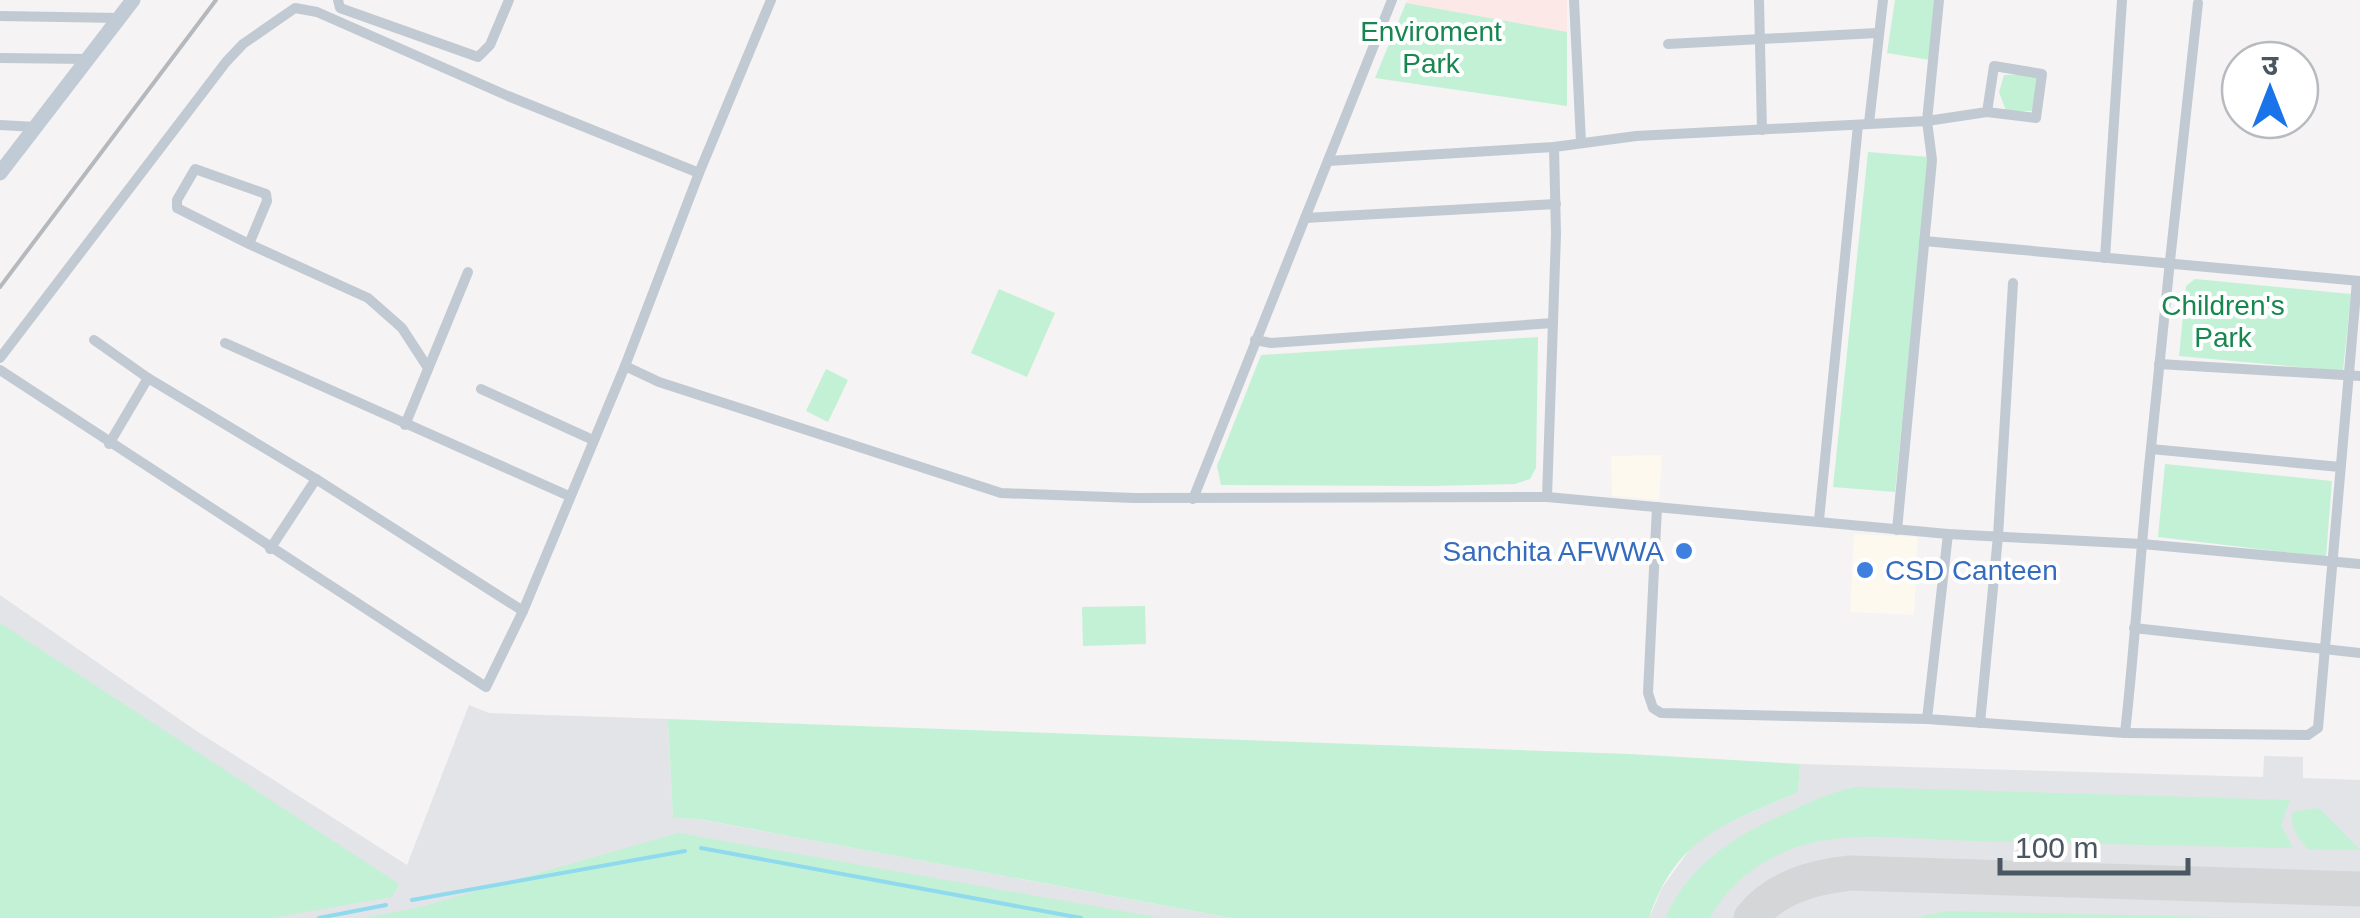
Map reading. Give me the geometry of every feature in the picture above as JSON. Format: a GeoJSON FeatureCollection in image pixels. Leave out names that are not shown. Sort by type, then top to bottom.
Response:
{"type":"FeatureCollection","features":[{"type":"Feature","properties":{"kind":"street"},"geometry":{"type":"LineString","coordinates":[[0,173],[133,0]]}},
{"type":"Feature","properties":{"kind":"street"},"geometry":{"type":"LineString","coordinates":[[338,0],[340,8],[478,57],[490,45],[508,0]]}},
{"type":"Feature","properties":{"kind":"street"},"geometry":{"type":"LineString","coordinates":[[0,370],[485,687],[523,611],[625,366],[771,0]]}},
{"type":"Feature","properties":{"kind":"street"},"geometry":{"type":"LineString","coordinates":[[1193,498],[1392,0]]}},
{"type":"Feature","properties":{"kind":"street"},"geometry":{"type":"LineString","coordinates":[[1574,0],[1581,142]]}},
{"type":"Feature","properties":{"kind":"street"},"geometry":{"type":"LineString","coordinates":[[1759,0],[1762,130]]}},
{"type":"Feature","properties":{"kind":"street"},"geometry":{"type":"LineString","coordinates":[[1820,520],[1863,124],[1883,0]]}},
{"type":"Feature","properties":{"kind":"street"},"geometry":{"type":"LineString","coordinates":[[1897,530],[1932,160],[1927,120],[1940,0]]}},
{"type":"Feature","properties":{"kind":"street"},"geometry":{"type":"LineString","coordinates":[[2105,258],[2122,0]]}},
{"type":"Feature","properties":{"kind":"street"},"geometry":{"type":"LineString","coordinates":[[2125,734],[2150,449],[2172,265],[2175,194],[2198,3]]}},
{"type":"Feature","properties":{"kind":"street"},"geometry":{"type":"LineString","coordinates":[[0,358],[226,62],[243,44],[294,8],[317,12],[508,96],[699,173]]}},
{"type":"Feature","properties":{"kind":"street"},"geometry":{"type":"LineString","coordinates":[[0,16],[119,18]]}},
{"type":"Feature","properties":{"kind":"street"},"geometry":{"type":"LineString","coordinates":[[1668,44],[1878,33]]}},
{"type":"Feature","properties":{"kind":"street"},"geometry":{"type":"LineString","coordinates":[[0,58],[88,58]]}},
{"type":"Feature","properties":{"kind":"street"},"geometry":{"type":"LineString","coordinates":[[1328,161],[1927,120],[1987,112],[2036,118],[2042,74],[1994,66],[1987,112]]}},
{"type":"Feature","properties":{"kind":"street"},"geometry":{"type":"LineString","coordinates":[[0,124],[36,127]]}},
{"type":"Feature","properties":{"kind":"street"},"geometry":{"type":"LineString","coordinates":[[1547,497],[1556,204],[1554,147]]}},
{"type":"Feature","properties":{"kind":"street"},"geometry":{"type":"LineString","coordinates":[[249,244],[268,201],[266,194],[195,169],[177,200],[177,208],[249,244],[368,298],[402,328],[428,368]]}},
{"type":"Feature","properties":{"kind":"street"},"geometry":{"type":"LineString","coordinates":[[1305,218],[1556,204]]}},
{"type":"Feature","properties":{"kind":"street"},"geometry":{"type":"LineString","coordinates":[[1924,241],[2359,281]]}},
{"type":"Feature","properties":{"kind":"street"},"geometry":{"type":"LineString","coordinates":[[1657,507],[1648,694],[1653,708],[1661,712],[1927,718],[2125,734],[2313,734],[2320,724],[2340,467],[2355,376],[2360,267]]}},
{"type":"Feature","properties":{"kind":"street"},"geometry":{"type":"LineString","coordinates":[[405,424],[468,272]]}},
{"type":"Feature","properties":{"kind":"street"},"geometry":{"type":"LineString","coordinates":[[1980,723],[1998,536],[2013,283]]}},
{"type":"Feature","properties":{"kind":"street"},"geometry":{"type":"LineString","coordinates":[[1255,340],[1271,343],[1553,323]]}},
{"type":"Feature","properties":{"kind":"street"},"geometry":{"type":"LineString","coordinates":[[94,340],[148,378],[523,611]]}},
{"type":"Feature","properties":{"kind":"street"},"geometry":{"type":"LineString","coordinates":[[225,343],[569,496]]}},
{"type":"Feature","properties":{"kind":"street"},"geometry":{"type":"LineString","coordinates":[[2159,364],[2355,376]]}},
{"type":"Feature","properties":{"kind":"street"},"geometry":{"type":"LineString","coordinates":[[625,366],[659,382],[1001,493],[1193,498],[1547,497],[1897,530],[2142,544],[2360,564]]}},
{"type":"Feature","properties":{"kind":"street"},"geometry":{"type":"LineString","coordinates":[[109,444],[148,378]]}},
{"type":"Feature","properties":{"kind":"street"},"geometry":{"type":"LineString","coordinates":[[482,388],[594,440]]}},
{"type":"Feature","properties":{"kind":"street"},"geometry":{"type":"LineString","coordinates":[[2150,449],[2340,467]]}},
{"type":"Feature","properties":{"kind":"street"},"geometry":{"type":"LineString","coordinates":[[270,549],[316,479]]}},
{"type":"Feature","properties":{"kind":"street"},"geometry":{"type":"LineString","coordinates":[[1927,718],[1948,534]]}},
{"type":"Feature","properties":{"kind":"street"},"geometry":{"type":"LineString","coordinates":[[2134,628],[2360,653]]}},
{"type":"Feature","properties":{"kind":"shaded area"},"geometry":{"type":"Polygon","coordinates":[[[1567,0],[1567,32],[1406,3],[1567,0]]]}},
{"type":"Feature","properties":{"kind":"shaded area"},"geometry":{"type":"Polygon","coordinates":[[[1662,455],[1659,500],[1612,496],[1611,456],[1662,455]]]}},
{"type":"Feature","properties":{"kind":"shaded area"},"geometry":{"type":"Polygon","coordinates":[[[1854,534],[1918,537],[1914,615],[1850,612],[1854,534]]]}},
{"type":"Feature","properties":{"kind":"shaded area"},"geometry":{"type":"Polygon","coordinates":[[[0,595],[195,730],[407,865],[469,705],[489,713],[668,719],[673,818],[697,819],[1231,918],[0,918],[0,595]]]}},
{"type":"Feature","properties":{"kind":"shaded area"},"geometry":{"type":"Polygon","coordinates":[[[2264,756],[2303,757],[2303,778],[2360,780],[2360,918],[1649,918],[1662,888],[1695,842],[1714,829],[1798,792],[1800,764],[2263,777],[2264,756]]]}},
{"type":"Feature","properties":{"kind":"green space"},"geometry":{"type":"Polygon","coordinates":[[[1895,0],[1936,0],[1930,60],[1887,53],[1895,0]]]}},
{"type":"Feature","properties":{"kind":"green space","name":"Enviroment Park"},"geometry":{"type":"Polygon","coordinates":[[[1406,3],[1567,32],[1567,106],[1375,78],[1406,3]]]}},
{"type":"Feature","properties":{"kind":"green space"},"geometry":{"type":"Polygon","coordinates":[[[2004,75],[2040,77],[2034,111],[2006,111],[1999,92],[2004,75]]]}},
{"type":"Feature","properties":{"kind":"green space"},"geometry":{"type":"Polygon","coordinates":[[[1868,152],[1929,157],[1895,492],[1833,487],[1868,152]]]}},
{"type":"Feature","properties":{"kind":"green space","name":"Children's Park"},"geometry":{"type":"Polygon","coordinates":[[[2195,279],[2351,294],[2343,371],[2179,356],[2186,286],[2195,279]]]}},
{"type":"Feature","properties":{"kind":"green space"},"geometry":{"type":"Polygon","coordinates":[[[999,289],[1055,313],[1027,377],[971,353],[999,289]]]}},
{"type":"Feature","properties":{"kind":"green space"},"geometry":{"type":"Polygon","coordinates":[[[1538,337],[1536,468],[1530,479],[1515,484],[1432,486],[1221,485],[1217,466],[1261,355],[1538,337]]]}},
{"type":"Feature","properties":{"kind":"green space"},"geometry":{"type":"Polygon","coordinates":[[[826,369],[848,380],[828,422],[806,411],[826,369]]]}},
{"type":"Feature","properties":{"kind":"green space"},"geometry":{"type":"Polygon","coordinates":[[[2165,464],[2332,481],[2326,557],[2158,537],[2165,464]]]}},
{"type":"Feature","properties":{"kind":"green space"},"geometry":{"type":"Polygon","coordinates":[[[1145,606],[1146,644],[1083,646],[1082,607],[1145,606]]]}},
{"type":"Feature","properties":{"kind":"green space"},"geometry":{"type":"Polygon","coordinates":[[[0,623],[399,884],[392,897],[271,918],[0,918],[0,623]]]}},
{"type":"Feature","properties":{"kind":"green space"},"geometry":{"type":"Polygon","coordinates":[[[668,719],[1629,754],[1800,764],[1798,792],[1726,824],[1690,850],[1674,868],[1649,918],[1231,918],[698,819],[673,818],[668,719]]]}},
{"type":"Feature","properties":{"kind":"green space"},"geometry":{"type":"Polygon","coordinates":[[[1856,787],[2290,800],[2281,825],[2293,848],[1891,837],[1830,839],[1795,848],[1752,870],[1728,892],[1710,918],[1665,918],[1687,881],[1733,841],[1805,804],[1856,787]]]}},
{"type":"Feature","properties":{"kind":"green space"},"geometry":{"type":"Polygon","coordinates":[[[2317,808],[2360,850],[2308,849],[2295,832],[2293,812],[2317,808]]]}},
{"type":"Feature","properties":{"kind":"green space"},"geometry":{"type":"Polygon","coordinates":[[[678,833],[1161,918],[363,918],[421,907],[678,833]]]}},
{"type":"Feature","properties":{"kind":"green space"},"geometry":{"type":"Polygon","coordinates":[[[1947,911],[1989,912],[2257,918],[1913,918],[1947,911]]]}},
{"type":"Feature","properties":{"kind":"waterway"},"geometry":{"type":"LineString","coordinates":[[701,848],[1081,918]]}},
{"type":"Feature","properties":{"kind":"waterway"},"geometry":{"type":"LineString","coordinates":[[412,900],[685,851]]}},
{"type":"Feature","properties":{"kind":"waterway"},"geometry":{"type":"LineString","coordinates":[[319,918],[386,905]]}},
{"type":"Feature","properties":{"kind":"taxiway"},"geometry":{"type":"LineString","coordinates":[[1751,918],[1772,898],[1796,885],[1850,873],[2360,889]]}},
{"type":"Feature","properties":{"kind":"railway"},"geometry":{"type":"LineString","coordinates":[[0,287],[216,0]]}},
{"type":"Feature","properties":{"kind":"place","name":"Sanchita AFWWA"},"geometry":{"type":"Point","coordinates":[1684,551]}},
{"type":"Feature","properties":{"kind":"place","name":"CSD Canteen"},"geometry":{"type":"Point","coordinates":[1865,570]}}]}
